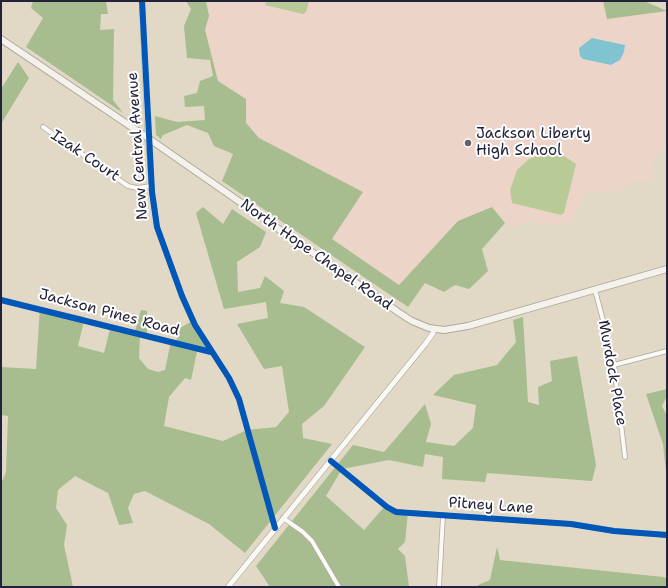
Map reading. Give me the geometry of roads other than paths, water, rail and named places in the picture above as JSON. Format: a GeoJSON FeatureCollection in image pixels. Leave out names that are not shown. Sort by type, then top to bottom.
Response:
{"type":"FeatureCollection","features":[{"type":"Feature","properties":{"kind":"main road","name":"North Hope Chapel Road"},"geometry":{"type":"LineString","coordinates":[[1,39],[148,138],[398,312],[434,331],[468,326],[667,269]]}},
{"type":"Feature","properties":{"kind":"street","name":"New Central Avenue"},"geometry":{"type":"LineString","coordinates":[[142,1],[151,186],[157,227],[185,303],[195,325],[229,378],[239,399],[276,528]]}},
{"type":"Feature","properties":{"kind":"street","name":"Izak Court"},"geometry":{"type":"LineString","coordinates":[[43,127],[128,186],[137,188],[151,186]]}},
{"type":"Feature","properties":{"kind":"street","name":"Murdock Place"},"geometry":{"type":"LineString","coordinates":[[595,290],[614,365],[625,457]]}},
{"type":"Feature","properties":{"kind":"street","name":"Jackson Pines Road"},"geometry":{"type":"LineString","coordinates":[[1,300],[63,314],[211,352]]}},
{"type":"Feature","properties":{"kind":"street"},"geometry":{"type":"LineString","coordinates":[[228,587],[331,461],[424,344],[430,334],[434,331]]}},
{"type":"Feature","properties":{"kind":"street"},"geometry":{"type":"LineString","coordinates":[[614,365],[667,351]]}},
{"type":"Feature","properties":{"kind":"street","name":"Pitney Lane"},"geometry":{"type":"LineString","coordinates":[[331,461],[391,510],[405,513],[571,524],[614,531],[667,534]]}},
{"type":"Feature","properties":{"kind":"street"},"geometry":{"type":"LineString","coordinates":[[439,587],[443,516]]}},
{"type":"Feature","properties":{"kind":"street"},"geometry":{"type":"LineString","coordinates":[[283,518],[303,532],[312,541],[338,587]]}},
{"type":"Feature","properties":{"kind":"water"},"geometry":{"type":"Polygon","coordinates":[[[592,38],[625,45],[624,52],[620,60],[611,65],[583,59],[580,56],[579,48],[592,38]]]}},
{"type":"Feature","properties":{"kind":"place","name":"Jackson Liberty High School"},"geometry":{"type":"Point","coordinates":[468,143]}}]}
